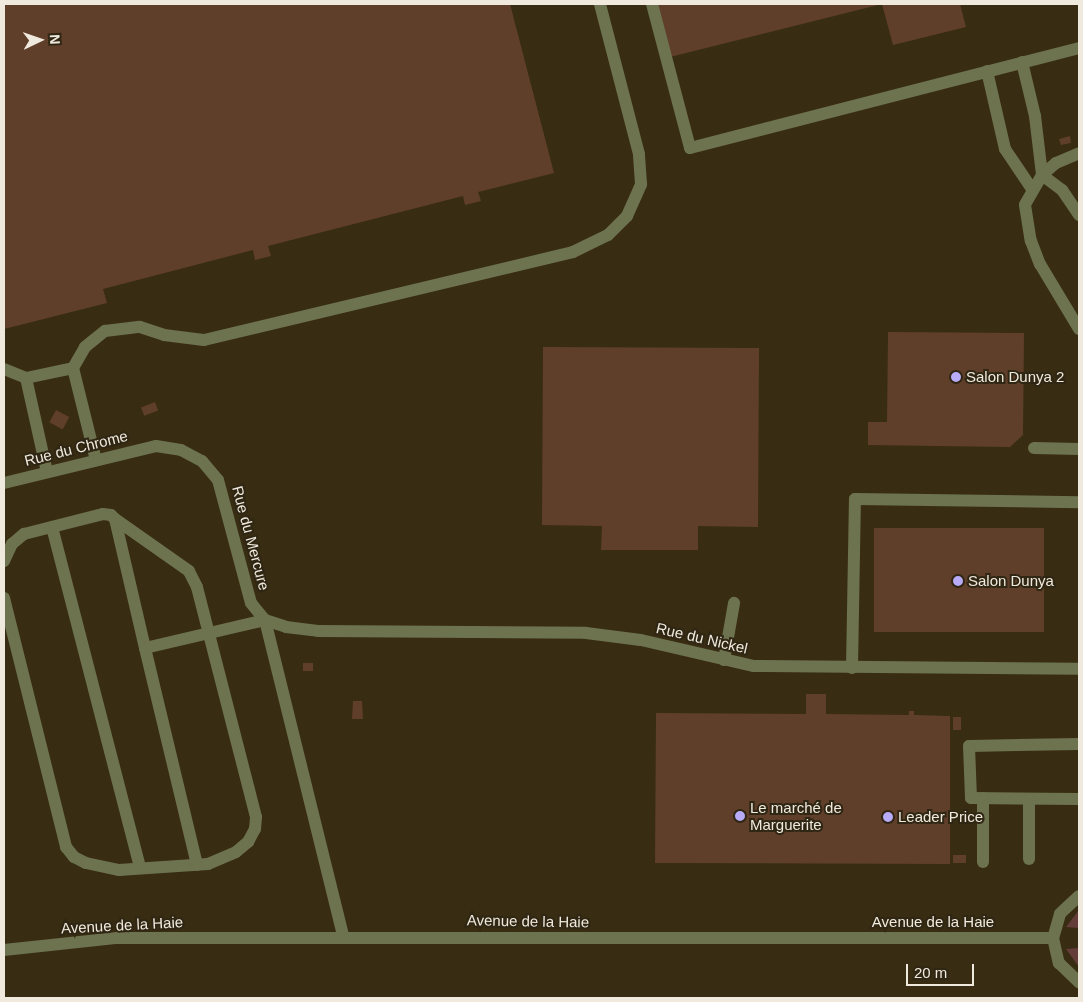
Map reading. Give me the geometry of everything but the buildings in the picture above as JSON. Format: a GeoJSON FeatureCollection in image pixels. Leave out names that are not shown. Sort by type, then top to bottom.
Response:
{"type":"FeatureCollection","features":[{"type":"Feature","properties":{"kind":"street"},"geometry":{"type":"LineString","coordinates":[[96,460],[73,368],[85,346],[105,331],[140,327],[164,335],[204,340],[572,252],[608,236],[627,216],[641,184],[639,154],[600,4]]}},
{"type":"Feature","properties":{"kind":"street"},"geometry":{"type":"LineString","coordinates":[[652,4],[690,148],[1079,48]]}},
{"type":"Feature","properties":{"kind":"street"},"geometry":{"type":"LineString","coordinates":[[1022,62],[1035,116],[1042,175],[1062,190],[1079,215]]}},
{"type":"Feature","properties":{"kind":"street"},"geometry":{"type":"LineString","coordinates":[[987,72],[1005,149],[1032,189]]}},
{"type":"Feature","properties":{"kind":"street"},"geometry":{"type":"LineString","coordinates":[[1079,153],[1056,162],[1042,175],[1032,189],[1025,205],[1031,241],[1040,264],[1079,329]]}},
{"type":"Feature","properties":{"kind":"street"},"geometry":{"type":"LineString","coordinates":[[4,369],[26,378],[73,368]]}},
{"type":"Feature","properties":{"kind":"street"},"geometry":{"type":"LineString","coordinates":[[26,378],[47,472]]}},
{"type":"Feature","properties":{"kind":"street","name":"Rue du Chrome"},"geometry":{"type":"LineString","coordinates":[[4,483],[156,446]]}},
{"type":"Feature","properties":{"kind":"street","name":"Rue du Mercure"},"geometry":{"type":"LineString","coordinates":[[156,446],[181,450],[202,461],[218,480],[251,603],[265,620]]}},
{"type":"Feature","properties":{"kind":"street"},"geometry":{"type":"LineString","coordinates":[[1034,448],[1079,449]]}},
{"type":"Feature","properties":{"kind":"street"},"geometry":{"type":"LineString","coordinates":[[852,668],[855,498],[1079,502]]}},
{"type":"Feature","properties":{"kind":"street"},"geometry":{"type":"LineString","coordinates":[[4,560],[12,544],[24,534],[103,514],[115,519],[189,571],[197,587],[207,633],[256,817],[255,829],[248,842],[236,852],[208,864],[197,865],[119,870],[86,863],[74,857],[66,847],[4,598]]}},
{"type":"Feature","properties":{"kind":"street"},"geometry":{"type":"LineString","coordinates":[[115,519],[197,865]]}},
{"type":"Feature","properties":{"kind":"street"},"geometry":{"type":"LineString","coordinates":[[52,527],[140,868]]}},
{"type":"Feature","properties":{"kind":"street"},"geometry":{"type":"LineString","coordinates":[[724,660],[734,603]]}},
{"type":"Feature","properties":{"kind":"street"},"geometry":{"type":"LineString","coordinates":[[145,648],[265,620],[343,936]]}},
{"type":"Feature","properties":{"kind":"street","name":"Rue du Nickel"},"geometry":{"type":"LineString","coordinates":[[265,620],[318,631],[586,633],[641,640],[754,666],[1079,669]]}},
{"type":"Feature","properties":{"kind":"street"},"geometry":{"type":"LineString","coordinates":[[1079,744],[969,746],[970,798],[1079,800]]}},
{"type":"Feature","properties":{"kind":"street"},"geometry":{"type":"LineString","coordinates":[[983,798],[983,862]]}},
{"type":"Feature","properties":{"kind":"street"},"geometry":{"type":"LineString","coordinates":[[1029,799],[1029,859]]}},
{"type":"Feature","properties":{"kind":"street"},"geometry":{"type":"LineString","coordinates":[[1079,896],[1060,914],[1053,938],[1059,963],[1079,982]]}},
{"type":"Feature","properties":{"kind":"street","name":"Avenue de la Haie"},"geometry":{"type":"LineString","coordinates":[[4,950],[117,938],[343,936],[1053,938]]}},
{"type":"Feature","properties":{"kind":"shaded area"},"geometry":{"type":"Polygon","coordinates":[[[4,4],[1079,4],[1079,998],[4,998],[4,4]]]}},
{"type":"Feature","properties":{"kind":"shaded area"},"geometry":{"type":"Polygon","coordinates":[[[1079,910],[1079,967],[1066,949],[1078,948],[1078,928],[1066,927],[1079,910]]]}},
{"type":"Feature","properties":{"kind":"place","name":"Salon Dunya 2"},"geometry":{"type":"Point","coordinates":[956,377]}},
{"type":"Feature","properties":{"kind":"place","name":"Salon Dunya"},"geometry":{"type":"Point","coordinates":[958,581]}},
{"type":"Feature","properties":{"kind":"place","name":"Le marché de Marguerite"},"geometry":{"type":"Point","coordinates":[740,816]}},
{"type":"Feature","properties":{"kind":"place","name":"Leader Price"},"geometry":{"type":"Point","coordinates":[888,817]}}]}
